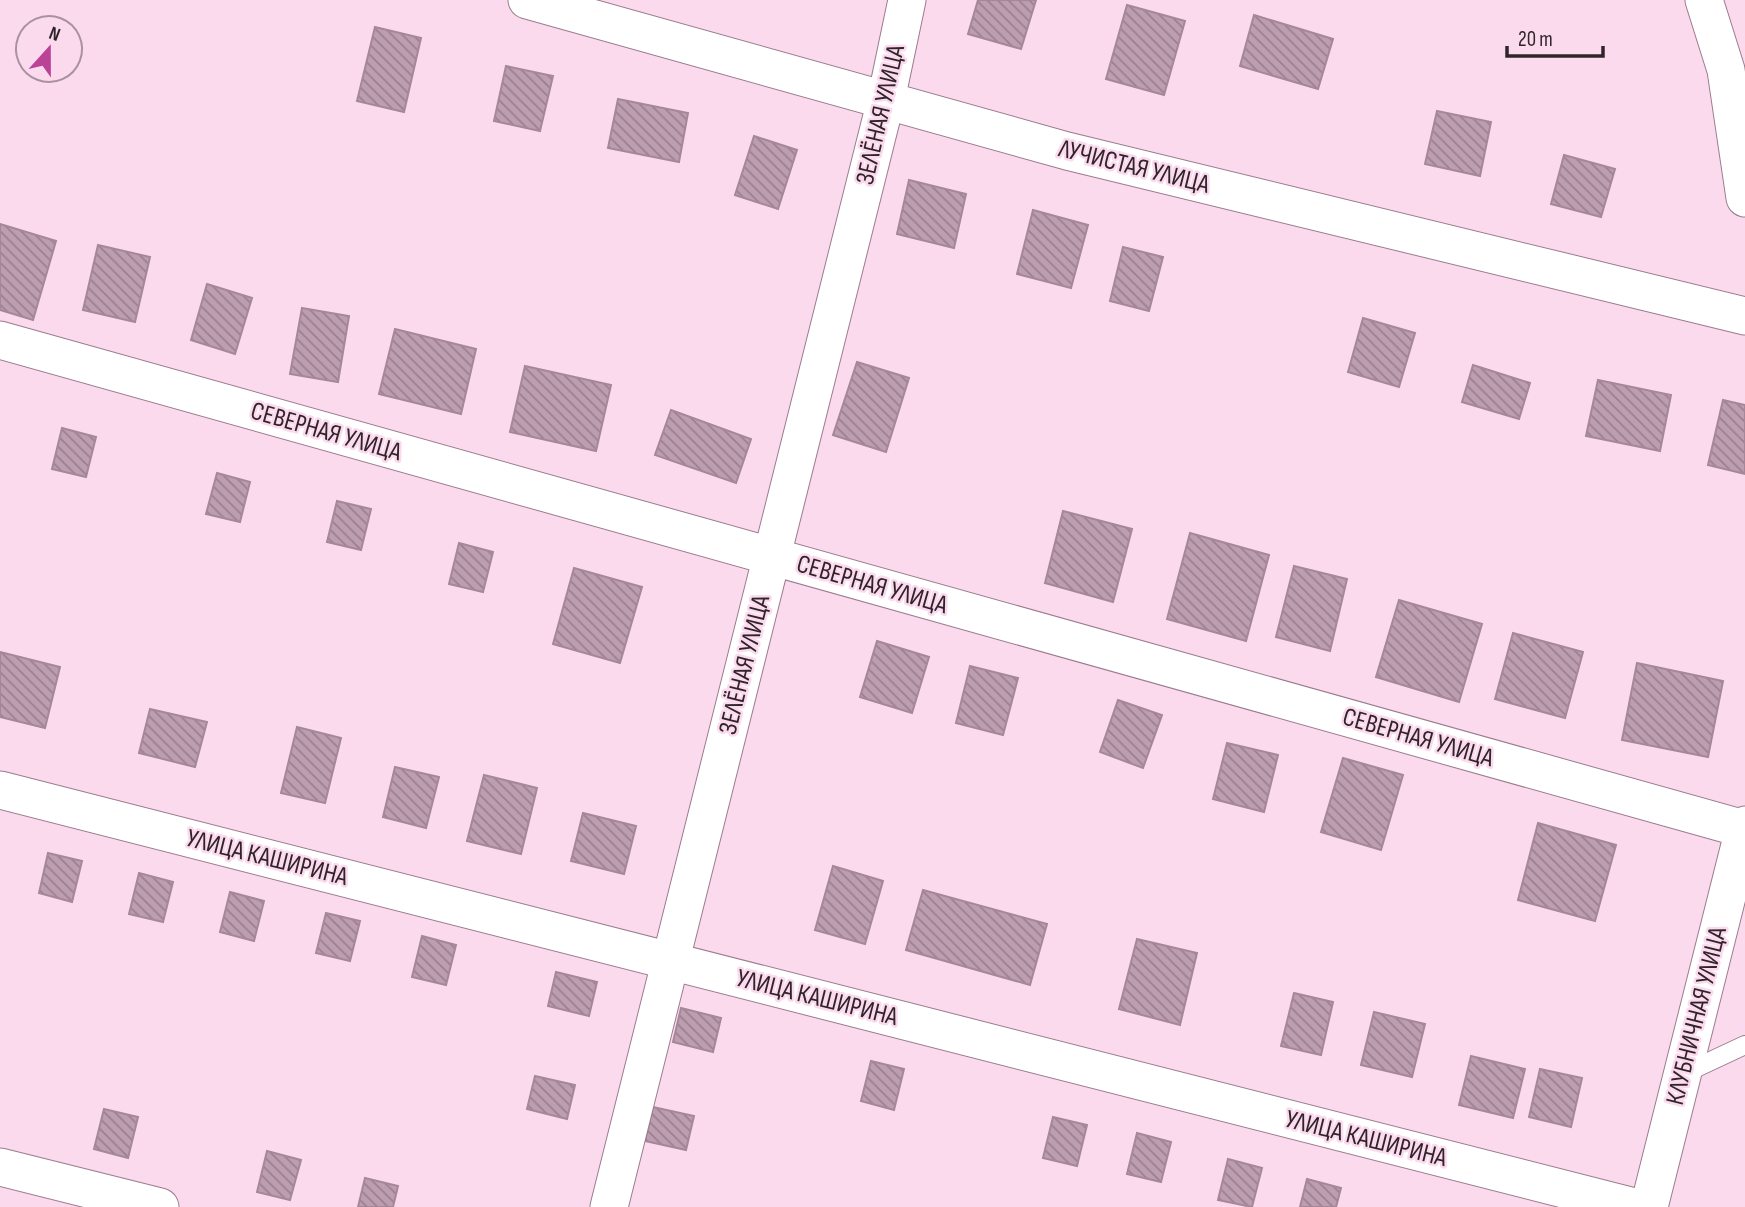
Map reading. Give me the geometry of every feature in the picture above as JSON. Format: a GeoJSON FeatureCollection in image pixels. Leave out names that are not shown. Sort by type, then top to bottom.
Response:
{"type":"FeatureCollection","features":[{"type":"Feature","properties":{"kind":"street","name":"ЛУЧИСТАЯ УЛИЦА"},"geometry":{"type":"LineString","coordinates":[[527,0],[1067,151],[1745,316]]}},
{"type":"Feature","properties":{"kind":"street","name":"ЗЕЛЁНАЯ УЛИЦА"},"geometry":{"type":"LineString","coordinates":[[609,1207],[886,100],[907,0]]}},
{"type":"Feature","properties":{"kind":"street"},"geometry":{"type":"LineString","coordinates":[[1704,0],[1726,70],[1745,198]]}},
{"type":"Feature","properties":{"kind":"street","name":"СЕВЕРНАЯ УЛИЦА"},"geometry":{"type":"LineString","coordinates":[[0,340],[1744,827]]}},
{"type":"Feature","properties":{"kind":"street","name":"УЛИЦА КАШИРИНА"},"geometry":{"type":"LineString","coordinates":[[0,790],[1633,1207]]}},
{"type":"Feature","properties":{"kind":"street","name":"КЛУБНИЧНАЯ УЛИЦА"},"geometry":{"type":"LineString","coordinates":[[1649,1207],[1744,827]]}},
{"type":"Feature","properties":{"kind":"street"},"geometry":{"type":"LineString","coordinates":[[0,1167],[160,1207]]}},
{"type":"Feature","properties":{"kind":"lane"},"geometry":{"type":"LineString","coordinates":[[1683,1074],[1745,1045]]}},
{"type":"Feature","properties":{"kind":"building"},"geometry":{"type":"Polygon","coordinates":[[[978,0],[1036,0],[1021,49],[968,34],[978,0]]]}},
{"type":"Feature","properties":{"kind":"building"},"geometry":{"type":"Polygon","coordinates":[[[1127,5],[1185,21],[1164,95],[1106,79],[1127,5]]]}},
{"type":"Feature","properties":{"kind":"building"},"geometry":{"type":"Polygon","coordinates":[[[1254,15],[1333,39],[1318,89],[1240,66],[1254,15]]]}},
{"type":"Feature","properties":{"kind":"building"},"geometry":{"type":"Polygon","coordinates":[[[375,27],[421,38],[404,112],[357,101],[375,27]]]}},
{"type":"Feature","properties":{"kind":"building"},"geometry":{"type":"Polygon","coordinates":[[[506,66],[553,76],[540,131],[494,121],[506,66]]]}},
{"type":"Feature","properties":{"kind":"building"},"geometry":{"type":"Polygon","coordinates":[[[618,99],[688,113],[679,162],[608,148],[618,99]]]}},
{"type":"Feature","properties":{"kind":"building"},"geometry":{"type":"Polygon","coordinates":[[[1437,111],[1491,122],[1480,176],[1425,164],[1437,111]]]}},
{"type":"Feature","properties":{"kind":"building"},"geometry":{"type":"Polygon","coordinates":[[[754,136],[797,150],[778,209],[735,195],[754,136]]]}},
{"type":"Feature","properties":{"kind":"building"},"geometry":{"type":"Polygon","coordinates":[[[1564,155],[1615,169],[1601,217],[1551,204],[1564,155]]]}},
{"type":"Feature","properties":{"kind":"building"},"geometry":{"type":"Polygon","coordinates":[[[909,180],[966,194],[954,248],[897,234],[909,180]]]}},
{"type":"Feature","properties":{"kind":"building"},"geometry":{"type":"Polygon","coordinates":[[[1033,210],[1088,225],[1071,288],[1017,274],[1033,210]]]}},
{"type":"Feature","properties":{"kind":"building"},"geometry":{"type":"Polygon","coordinates":[[[0,224],[56,241],[33,320],[0,310],[0,224]]]}},
{"type":"Feature","properties":{"kind":"building"},"geometry":{"type":"Polygon","coordinates":[[[98,245],[150,257],[135,322],[83,310],[98,245]]]}},
{"type":"Feature","properties":{"kind":"building"},"geometry":{"type":"Polygon","coordinates":[[[1123,247],[1163,257],[1149,311],[1110,301],[1123,247]]]}},
{"type":"Feature","properties":{"kind":"building"},"geometry":{"type":"Polygon","coordinates":[[[207,284],[252,298],[235,354],[191,340],[207,284]]]}},
{"type":"Feature","properties":{"kind":"building"},"geometry":{"type":"Polygon","coordinates":[[[302,308],[349,316],[338,382],[290,374],[302,308]]]}},
{"type":"Feature","properties":{"kind":"building"},"geometry":{"type":"Polygon","coordinates":[[[1363,318],[1415,333],[1399,387],[1348,372],[1363,318]]]}},
{"type":"Feature","properties":{"kind":"building"},"geometry":{"type":"Polygon","coordinates":[[[395,329],[476,349],[461,414],[379,394],[395,329]]]}},
{"type":"Feature","properties":{"kind":"building"},"geometry":{"type":"Polygon","coordinates":[[[857,362],[909,378],[886,452],[833,435],[857,362]]]}},
{"type":"Feature","properties":{"kind":"building"},"geometry":{"type":"Polygon","coordinates":[[[1473,365],[1530,383],[1519,419],[1462,402],[1473,365]]]}},
{"type":"Feature","properties":{"kind":"building"},"geometry":{"type":"Polygon","coordinates":[[[525,366],[611,385],[596,451],[510,432],[525,366]]]}},
{"type":"Feature","properties":{"kind":"building"},"geometry":{"type":"Polygon","coordinates":[[[1598,380],[1671,395],[1660,451],[1586,436],[1598,380]]]}},
{"type":"Feature","properties":{"kind":"building"},"geometry":{"type":"Polygon","coordinates":[[[1723,400],[1745,405],[1745,474],[1708,465],[1723,400]]]}},
{"type":"Feature","properties":{"kind":"building"},"geometry":{"type":"Polygon","coordinates":[[[671,410],[751,439],[736,483],[655,455],[671,410]]]}},
{"type":"Feature","properties":{"kind":"building"},"geometry":{"type":"Polygon","coordinates":[[[62,428],[96,437],[86,477],[52,469],[62,428]]]}},
{"type":"Feature","properties":{"kind":"building"},"geometry":{"type":"Polygon","coordinates":[[[217,473],[250,482],[240,522],[206,514],[217,473]]]}},
{"type":"Feature","properties":{"kind":"building"},"geometry":{"type":"Polygon","coordinates":[[[337,501],[371,509],[361,550],[327,542],[337,501]]]}},
{"type":"Feature","properties":{"kind":"building"},"geometry":{"type":"Polygon","coordinates":[[[1063,511],[1132,529],[1113,602],[1045,583],[1063,511]]]}},
{"type":"Feature","properties":{"kind":"building"},"geometry":{"type":"Polygon","coordinates":[[[1190,533],[1269,555],[1246,641],[1167,619],[1190,533]]]}},
{"type":"Feature","properties":{"kind":"building"},"geometry":{"type":"Polygon","coordinates":[[[459,543],[493,552],[483,592],[449,584],[459,543]]]}},
{"type":"Feature","properties":{"kind":"building"},"geometry":{"type":"Polygon","coordinates":[[[1294,566],[1347,579],[1330,651],[1276,637],[1294,566]]]}},
{"type":"Feature","properties":{"kind":"building"},"geometry":{"type":"Polygon","coordinates":[[[574,568],[642,587],[620,663],[553,644],[574,568]]]}},
{"type":"Feature","properties":{"kind":"building"},"geometry":{"type":"Polygon","coordinates":[[[1399,600],[1482,624],[1459,702],[1376,677],[1399,600]]]}},
{"type":"Feature","properties":{"kind":"building"},"geometry":{"type":"Polygon","coordinates":[[[1513,633],[1583,652],[1565,718],[1495,699],[1513,633]]]}},
{"type":"Feature","properties":{"kind":"building"},"geometry":{"type":"Polygon","coordinates":[[[877,641],[929,657],[912,713],[860,697],[877,641]]]}},
{"type":"Feature","properties":{"kind":"building"},"geometry":{"type":"Polygon","coordinates":[[[0,652],[60,667],[45,728],[0,717],[0,652]]]}},
{"type":"Feature","properties":{"kind":"building"},"geometry":{"type":"Polygon","coordinates":[[[1637,663],[1723,681],[1708,757],[1622,740],[1637,663]]]}},
{"type":"Feature","properties":{"kind":"building"},"geometry":{"type":"Polygon","coordinates":[[[970,666],[1018,678],[1003,735],[956,723],[970,666]]]}},
{"type":"Feature","properties":{"kind":"building"},"geometry":{"type":"Polygon","coordinates":[[[1118,700],[1162,715],[1143,768],[1100,752],[1118,700]]]}},
{"type":"Feature","properties":{"kind":"building"},"geometry":{"type":"Polygon","coordinates":[[[150,709],[207,722],[195,767],[139,753],[150,709]]]}},
{"type":"Feature","properties":{"kind":"building"},"geometry":{"type":"Polygon","coordinates":[[[297,727],[341,738],[325,803],[281,793],[297,727]]]}},
{"type":"Feature","properties":{"kind":"building"},"geometry":{"type":"Polygon","coordinates":[[[1227,743],[1278,755],[1264,812],[1213,799],[1227,743]]]}},
{"type":"Feature","properties":{"kind":"building"},"geometry":{"type":"Polygon","coordinates":[[[1343,758],[1403,775],[1381,850],[1321,832],[1343,758]]]}},
{"type":"Feature","properties":{"kind":"building"},"geometry":{"type":"Polygon","coordinates":[[[395,767],[439,777],[426,828],[383,817],[395,767]]]}},
{"type":"Feature","properties":{"kind":"building"},"geometry":{"type":"Polygon","coordinates":[[[484,775],[537,788],[521,854],[467,841],[484,775]]]}},
{"type":"Feature","properties":{"kind":"building"},"geometry":{"type":"Polygon","coordinates":[[[583,813],[636,826],[624,874],[571,861],[583,813]]]}},
{"type":"Feature","properties":{"kind":"building"},"geometry":{"type":"Polygon","coordinates":[[[1538,823],[1616,845],[1595,921],[1518,900],[1538,823]]]}},
{"type":"Feature","properties":{"kind":"building"},"geometry":{"type":"Polygon","coordinates":[[[48,853],[82,861],[72,902],[39,893],[48,853]]]}},
{"type":"Feature","properties":{"kind":"building"},"geometry":{"type":"Polygon","coordinates":[[[833,866],[883,881],[865,944],[815,930],[833,866]]]}},
{"type":"Feature","properties":{"kind":"building"},"geometry":{"type":"Polygon","coordinates":[[[139,873],[173,882],[163,922],[129,914],[139,873]]]}},
{"type":"Feature","properties":{"kind":"building"},"geometry":{"type":"Polygon","coordinates":[[[923,890],[1047,924],[1030,985],[906,950],[923,890]]]}},
{"type":"Feature","properties":{"kind":"building"},"geometry":{"type":"Polygon","coordinates":[[[230,892],[264,901],[254,941],[220,932],[230,892]]]}},
{"type":"Feature","properties":{"kind":"building"},"geometry":{"type":"Polygon","coordinates":[[[326,913],[360,921],[350,961],[316,953],[326,913]]]}},
{"type":"Feature","properties":{"kind":"building"},"geometry":{"type":"Polygon","coordinates":[[[422,936],[456,945],[446,985],[412,977],[422,936]]]}},
{"type":"Feature","properties":{"kind":"building"},"geometry":{"type":"Polygon","coordinates":[[[1137,939],[1197,953],[1180,1025],[1119,1009],[1137,939]]]}},
{"type":"Feature","properties":{"kind":"building"},"geometry":{"type":"Polygon","coordinates":[[[556,972],[597,982],[589,1016],[548,1006],[556,972]]]}},
{"type":"Feature","properties":{"kind":"building"},"geometry":{"type":"Polygon","coordinates":[[[1294,993],[1333,1002],[1321,1055],[1281,1046],[1294,993]]]}},
{"type":"Feature","properties":{"kind":"building"},"geometry":{"type":"Polygon","coordinates":[[[681,1008],[721,1018],[713,1052],[673,1042],[681,1008]]]}},
{"type":"Feature","properties":{"kind":"building"},"geometry":{"type":"Polygon","coordinates":[[[1374,1012],[1425,1024],[1412,1077],[1361,1065],[1374,1012]]]}},
{"type":"Feature","properties":{"kind":"building"},"geometry":{"type":"Polygon","coordinates":[[[1471,1056],[1525,1069],[1513,1118],[1459,1105],[1471,1056]]]}},
{"type":"Feature","properties":{"kind":"building"},"geometry":{"type":"Polygon","coordinates":[[[871,1061],[904,1069],[894,1110],[861,1101],[871,1061]]]}},
{"type":"Feature","properties":{"kind":"building"},"geometry":{"type":"Polygon","coordinates":[[[1540,1069],[1582,1078],[1571,1127],[1529,1117],[1540,1069]]]}},
{"type":"Feature","properties":{"kind":"building"},"geometry":{"type":"Polygon","coordinates":[[[535,1076],[575,1085],[567,1119],[527,1109],[535,1076]]]}},
{"type":"Feature","properties":{"kind":"building"},"geometry":{"type":"Polygon","coordinates":[[[653,1107],[694,1116],[686,1150],[645,1141],[653,1107]]]}},
{"type":"Feature","properties":{"kind":"building"},"geometry":{"type":"Polygon","coordinates":[[[104,1109],[138,1117],[128,1158],[94,1149],[104,1109]]]}},
{"type":"Feature","properties":{"kind":"building"},"geometry":{"type":"Polygon","coordinates":[[[1053,1117],[1087,1125],[1077,1166],[1043,1158],[1053,1117]]]}},
{"type":"Feature","properties":{"kind":"building"},"geometry":{"type":"Polygon","coordinates":[[[1137,1133],[1171,1142],[1161,1182],[1127,1174],[1137,1133]]]}},
{"type":"Feature","properties":{"kind":"building"},"geometry":{"type":"Polygon","coordinates":[[[267,1151],[301,1160],[290,1200],[257,1192],[267,1151]]]}},
{"type":"Feature","properties":{"kind":"building"},"geometry":{"type":"Polygon","coordinates":[[[1228,1159],[1262,1168],[1252,1207],[1218,1200],[1228,1159]]]}},
{"type":"Feature","properties":{"kind":"building"},"geometry":{"type":"Polygon","coordinates":[[[365,1178],[398,1186],[393,1207],[358,1207],[365,1178]]]}},
{"type":"Feature","properties":{"kind":"building"},"geometry":{"type":"Polygon","coordinates":[[[1307,1179],[1341,1188],[1336,1207],[1300,1207],[1307,1179]]]}}]}
